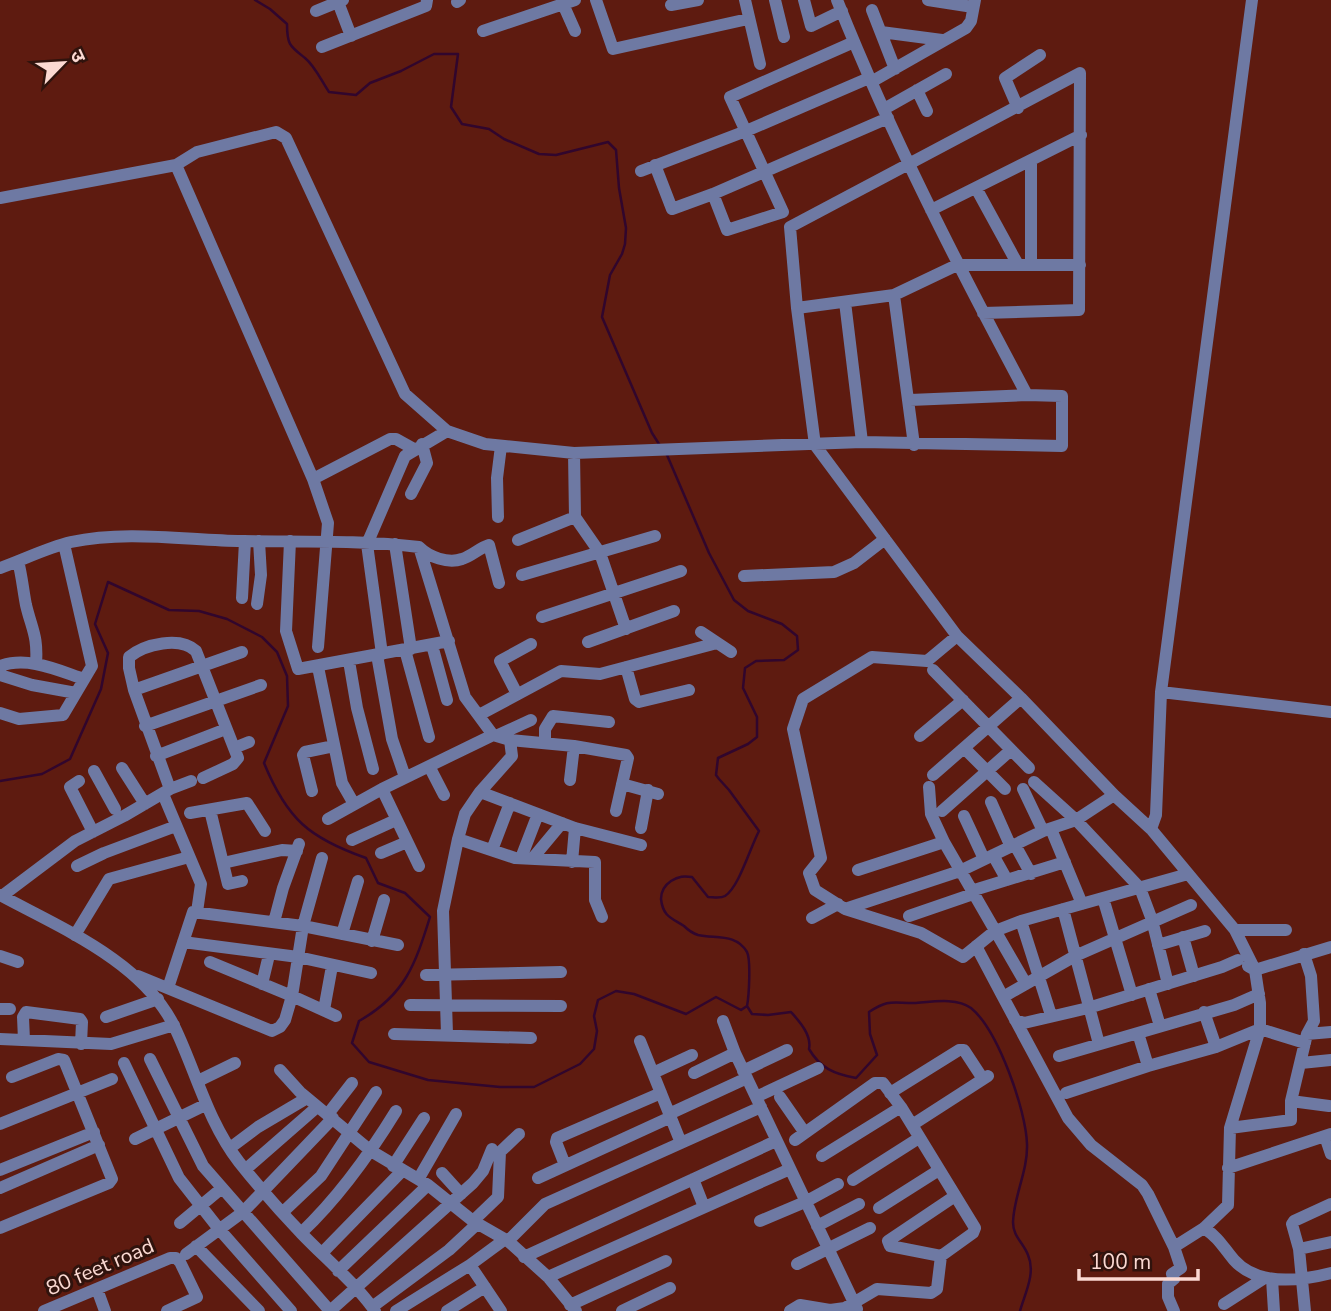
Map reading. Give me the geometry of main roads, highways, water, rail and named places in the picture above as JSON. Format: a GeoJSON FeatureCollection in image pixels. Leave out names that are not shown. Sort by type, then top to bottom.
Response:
{"type":"FeatureCollection","features":[{"type":"Feature","properties":{"kind":"waterway"},"geometry":{"type":"LineString","coordinates":[[255,0],[287,24],[290,44],[312,65],[329,92],[356,95],[370,83],[434,54],[458,54],[451,107],[462,124],[489,129],[504,139],[539,154],[556,155],[608,142],[616,150],[626,228],[625,244],[610,275],[602,317],[659,444]]}},
{"type":"Feature","properties":{"kind":"waterway"},"geometry":{"type":"LineString","coordinates":[[667,455],[709,553],[734,600],[748,611],[782,624],[797,636],[798,650],[784,660],[756,661],[745,668],[743,688],[757,717],[757,737],[718,758],[716,775],[759,831],[740,876],[730,891],[719,898],[708,897],[692,877],[677,878],[665,886],[661,899],[664,910],[698,935],[731,939],[742,946],[748,956],[747,1006],[752,1014],[791,1012],[807,1034],[813,1056],[828,1069],[841,1074],[856,1078],[877,1055],[870,1034],[869,1012],[881,1005],[951,1001],[971,1008],[981,1019],[1009,1072],[1025,1129],[1027,1154],[1013,1227],[1028,1255],[1031,1269],[1020,1311]]}},
{"type":"Feature","properties":{"kind":"waterway"},"geometry":{"type":"LineString","coordinates":[[0,781],[42,774],[70,759],[101,689],[108,653],[95,624],[108,582],[169,610],[199,611],[227,619],[262,637],[277,652],[287,676],[288,706],[264,763],[282,799],[302,824],[329,843],[366,858],[378,883],[405,893],[430,917],[413,964],[398,989],[375,1011],[359,1021],[352,1043],[369,1062],[428,1080],[500,1087],[534,1087],[580,1064],[594,1049],[597,1031],[594,1016],[598,1000],[616,991],[634,994],[686,1014],[716,997],[741,1010],[747,1006]]}}]}
